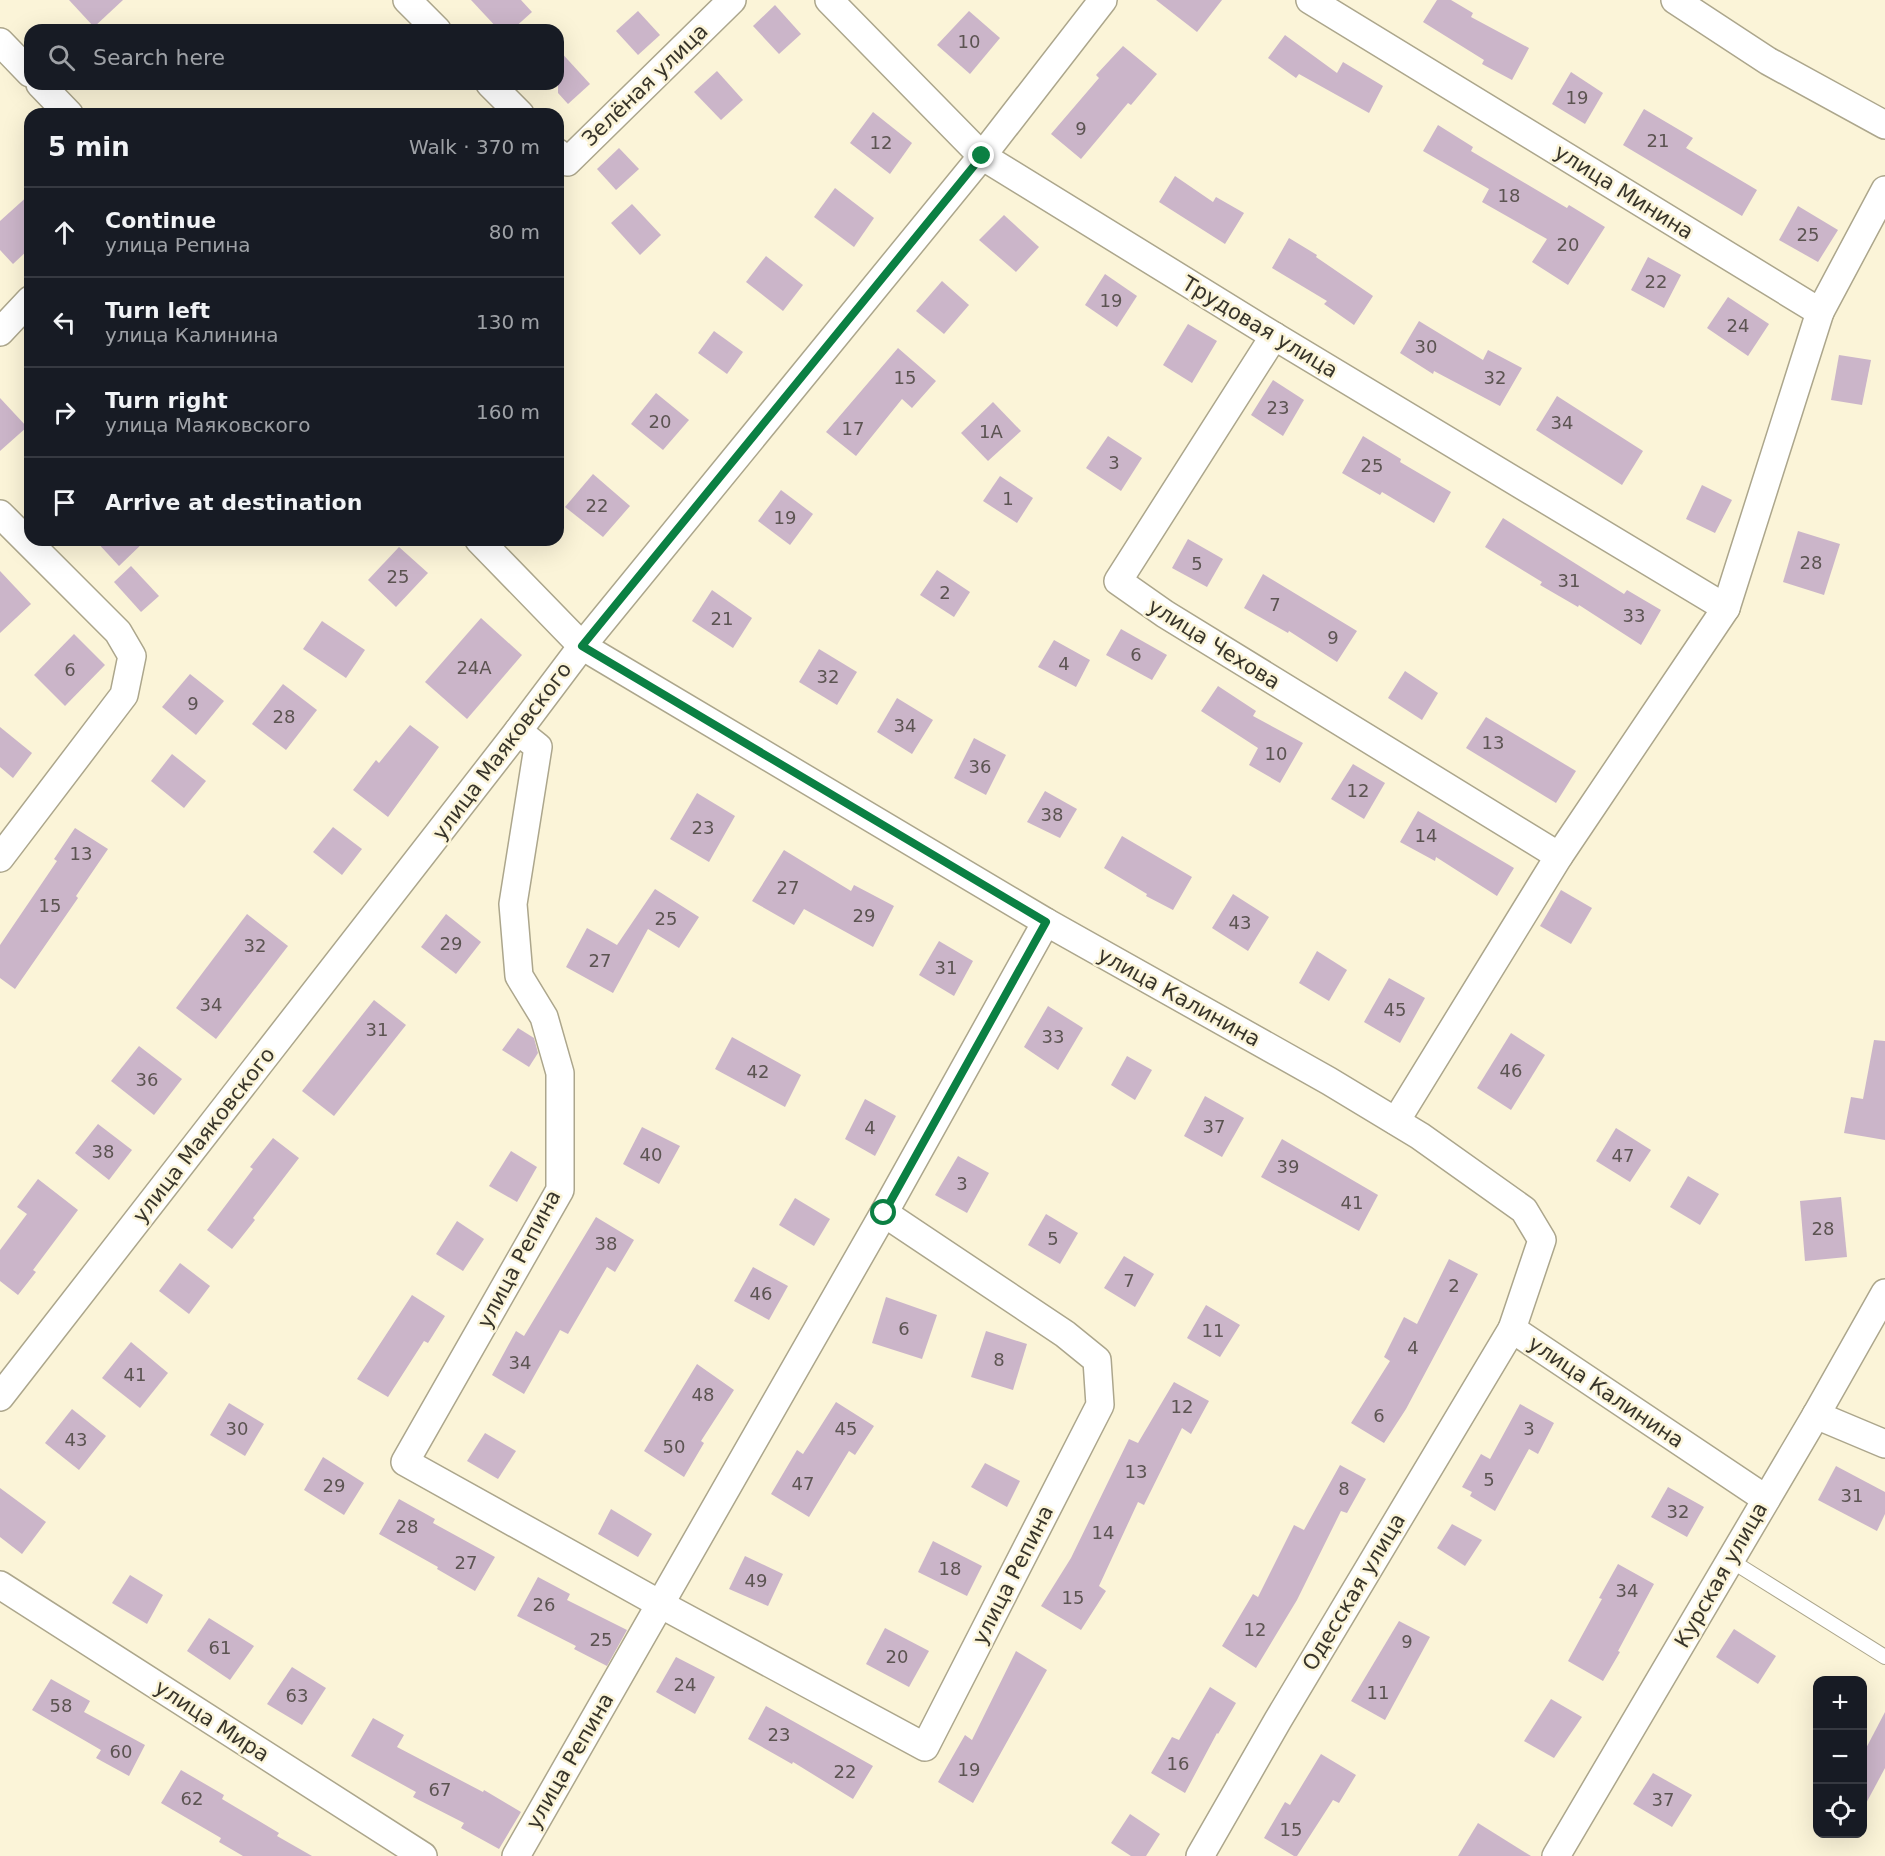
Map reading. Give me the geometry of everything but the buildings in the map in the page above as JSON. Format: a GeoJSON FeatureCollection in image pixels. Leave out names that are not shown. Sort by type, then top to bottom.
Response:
{"type":"FeatureCollection","features":[{"type":"Feature","properties":{"kind":"street"},"geometry":{"type":"LineString","coordinates":[[407,0],[431,24]]}},
{"type":"Feature","properties":{"kind":"street","name":"Зелёная улица"},"geometry":{"type":"LineString","coordinates":[[564,159],[567,162],[732,0]]}},
{"type":"Feature","properties":{"kind":"street","name":"Трудовая улица"},"geometry":{"type":"LineString","coordinates":[[829,0],[982,156],[1274,336],[1726,608]]}},
{"type":"Feature","properties":{"kind":"street","name":"улица Маяковского"},"geometry":{"type":"LineString","coordinates":[[0,1397],[582,646],[982,156],[1103,0]]}},
{"type":"Feature","properties":{"kind":"street","name":"улица Минина"},"geometry":{"type":"LineString","coordinates":[[1310,0],[1820,312]]}},
{"type":"Feature","properties":{"kind":"street"},"geometry":{"type":"LineString","coordinates":[[1675,0],[1768,61],[1885,125]]}},
{"type":"Feature","properties":{"kind":"street"},"geometry":{"type":"LineString","coordinates":[[0,42],[24,67]]}},
{"type":"Feature","properties":{"kind":"street"},"geometry":{"type":"LineString","coordinates":[[46,90],[63,108]]}},
{"type":"Feature","properties":{"kind":"street"},"geometry":{"type":"LineString","coordinates":[[496,90],[513,108]]}},
{"type":"Feature","properties":{"kind":"street"},"geometry":{"type":"LineString","coordinates":[[1396,1121],[1559,856],[1726,608],[1820,312],[1885,190]]}},
{"type":"Feature","properties":{"kind":"street"},"geometry":{"type":"LineString","coordinates":[[0,332],[24,306]]}},
{"type":"Feature","properties":{"kind":"street","name":"улица Чехова"},"geometry":{"type":"LineString","coordinates":[[1274,336],[1118,581],[1175,620],[1559,856]]}},
{"type":"Feature","properties":{"kind":"street"},"geometry":{"type":"LineString","coordinates":[[0,514],[24,538]]}},
{"type":"Feature","properties":{"kind":"street"},"geometry":{"type":"LineString","coordinates":[[0,858],[124,695],[132,656],[118,632],[32,546]]}},
{"type":"Feature","properties":{"kind":"street","name":"улица Калинина"},"geometry":{"type":"LineString","coordinates":[[485,546],[582,646],[1046,922],[1396,1121],[1524,1210],[1542,1240],[1512,1329],[1766,1499]]}},
{"type":"Feature","properties":{"kind":"street","name":"улица Репина"},"geometry":{"type":"LineString","coordinates":[[518,731],[538,747],[513,904],[519,976],[544,1017],[560,1073],[560,1190],[405,1462],[660,1604],[926,1747],[1100,1405],[1097,1360],[1065,1334],[884,1213]]}},
{"type":"Feature","properties":{"kind":"street","name":"улица Репина"},"geometry":{"type":"LineString","coordinates":[[516,1856],[884,1213],[1046,922]]}},
{"type":"Feature","properties":{"kind":"street","name":"Курская улица"},"geometry":{"type":"LineString","coordinates":[[1556,1856],[1816,1415],[1885,1293]]}},
{"type":"Feature","properties":{"kind":"street","name":"Одесская улица"},"geometry":{"type":"LineString","coordinates":[[1200,1856],[1278,1720],[1512,1329]]}},
{"type":"Feature","properties":{"kind":"street"},"geometry":{"type":"LineString","coordinates":[[1816,1415],[1885,1444]]}},
{"type":"Feature","properties":{"kind":"street","name":"улица Мира"},"geometry":{"type":"LineString","coordinates":[[0,1585],[423,1856]]}},
{"type":"Feature","properties":{"kind":"lane"},"geometry":{"type":"LineString","coordinates":[[1730,1560],[1885,1657]]}},
{"type":"Feature","properties":{"kind":"route"},"geometry":{"type":"LineString","coordinates":[[884,1213],[1046,922],[582,646],[982,156]]}}]}
